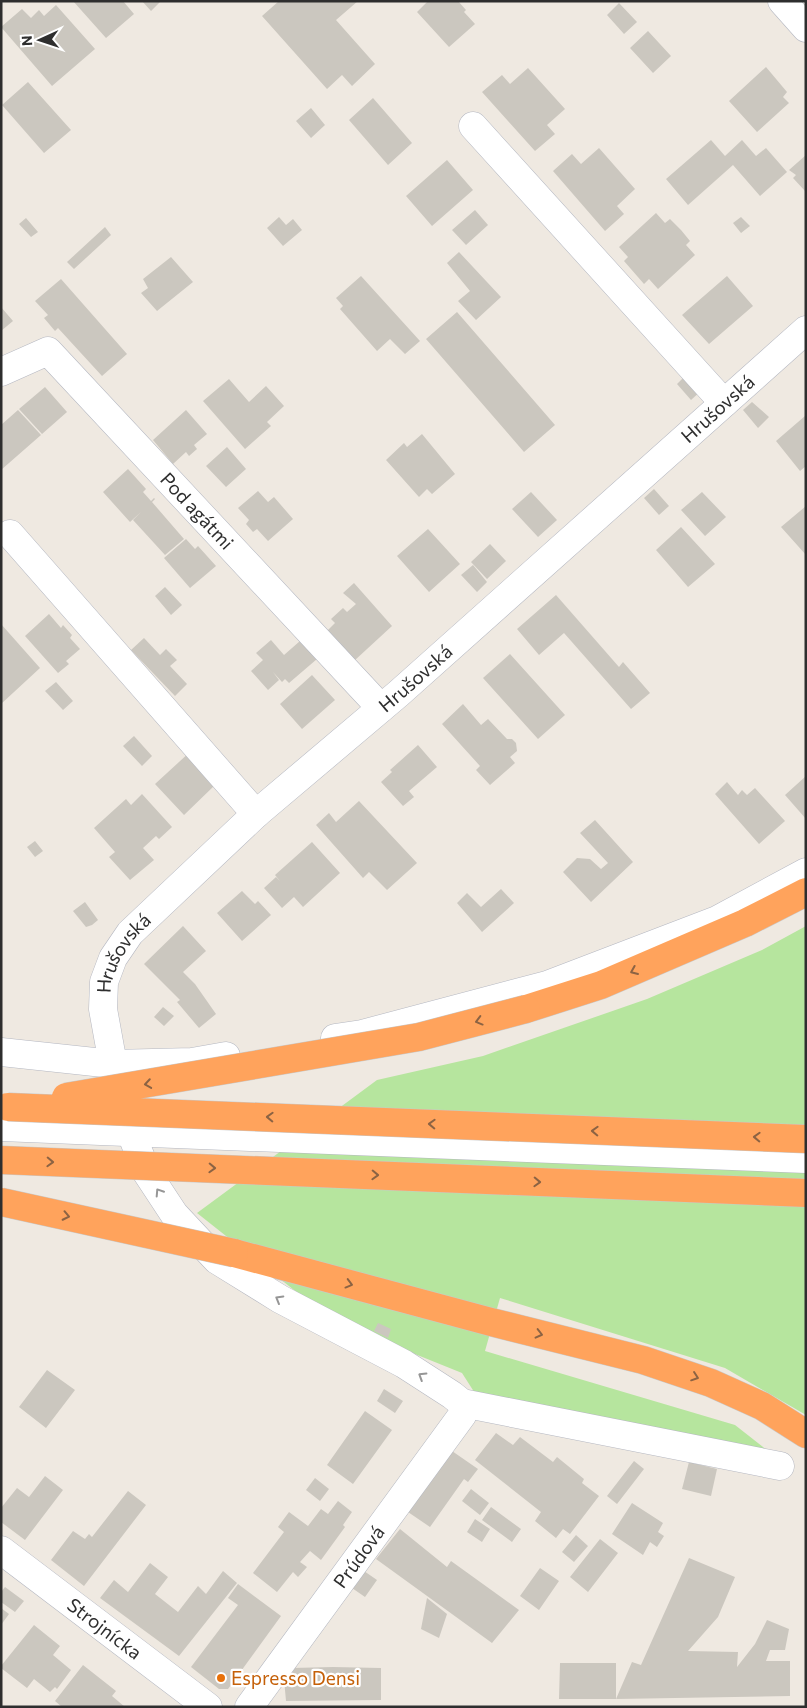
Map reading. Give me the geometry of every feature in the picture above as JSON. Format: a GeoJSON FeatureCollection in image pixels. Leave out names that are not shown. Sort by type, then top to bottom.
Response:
{"type":"FeatureCollection","features":[{"type":"Feature","properties":{"kind":"highway"},"geometry":{"type":"LineString","coordinates":[[4,1113],[173,1080],[419,1037],[526,1009],[601,985],[745,923],[806,892]]}},
{"type":"Feature","properties":{"kind":"highway"},"geometry":{"type":"LineString","coordinates":[[4,1113],[806,1139]]}},
{"type":"Feature","properties":{"kind":"highway"},"geometry":{"type":"LineString","coordinates":[[1,1160],[806,1192]]}},
{"type":"Feature","properties":{"kind":"highway"},"geometry":{"type":"LineString","coordinates":[[1,1202],[234,1253],[491,1322],[644,1360],[711,1383],[762,1406],[806,1434]]}},
{"type":"Feature","properties":{"kind":"street"},"geometry":{"type":"LineString","coordinates":[[782,1],[806,28]]}},
{"type":"Feature","properties":{"kind":"street"},"geometry":{"type":"LineString","coordinates":[[473,126],[724,403]]}},
{"type":"Feature","properties":{"kind":"street","name":"Hrušovská"},"geometry":{"type":"LineString","coordinates":[[462,1403],[404,1364],[280,1299],[218,1260],[174,1214],[147,1173],[130,1133],[113,1064],[103,1009],[104,982],[112,958],[130,933],[256,814],[381,708],[806,330]]}},
{"type":"Feature","properties":{"kind":"street","name":"Pod agátmi"},"geometry":{"type":"LineString","coordinates":[[1,372],[48,351],[381,708]]}},
{"type":"Feature","properties":{"kind":"street"},"geometry":{"type":"LineString","coordinates":[[10,534],[256,814]]}},
{"type":"Feature","properties":{"kind":"street"},"geometry":{"type":"LineString","coordinates":[[1,1052],[113,1064],[192,1062],[362,1034],[547,985],[716,920],[806,872]]}},
{"type":"Feature","properties":{"kind":"street"},"geometry":{"type":"LineString","coordinates":[[4,1113],[130,1133],[806,1159]]}},
{"type":"Feature","properties":{"kind":"street"},"geometry":{"type":"LineString","coordinates":[[462,1403],[780,1466]]}},
{"type":"Feature","properties":{"kind":"street","name":"Prúdová"},"geometry":{"type":"LineString","coordinates":[[249,1707],[462,1414],[462,1403]]}},
{"type":"Feature","properties":{"kind":"street","name":"Strojnícka"},"geometry":{"type":"LineString","coordinates":[[1,1550],[208,1707]]}},
{"type":"Feature","properties":{"kind":"green space"},"geometry":{"type":"Polygon","coordinates":[[[806,926],[806,1415],[725,1368],[500,1298],[485,1351],[735,1425],[781,1461],[478,1398],[462,1373],[333,1321],[197,1213],[377,1080],[483,1056],[647,999],[762,950],[806,926]]]}},
{"type":"Feature","properties":{"kind":"building"},"geometry":{"type":"Polygon","coordinates":[[[73,1],[123,1],[134,14],[106,38],[73,1]]]}},
{"type":"Feature","properties":{"kind":"building"},"geometry":{"type":"Polygon","coordinates":[[[142,1],[161,1],[151,11],[142,1]]]}},
{"type":"Feature","properties":{"kind":"building"},"geometry":{"type":"Polygon","coordinates":[[[279,1],[358,1],[336,20],[375,64],[352,86],[342,75],[327,89],[262,16],[279,1]]]}},
{"type":"Feature","properties":{"kind":"building"},"geometry":{"type":"Polygon","coordinates":[[[428,1],[458,1],[466,10],[464,12],[475,24],[449,47],[417,12],[428,1]]]}},
{"type":"Feature","properties":{"kind":"building"},"geometry":{"type":"Polygon","coordinates":[[[619,3],[637,22],[624,34],[607,15],[619,3]]]}},
{"type":"Feature","properties":{"kind":"building"},"geometry":{"type":"Polygon","coordinates":[[[56,5],[95,49],[52,86],[1,27],[22,9],[31,18],[39,10],[44,16],[56,5]]]}},
{"type":"Feature","properties":{"kind":"building"},"geometry":{"type":"Polygon","coordinates":[[[648,31],[671,56],[653,73],[630,48],[648,31]]]}},
{"type":"Feature","properties":{"kind":"building"},"geometry":{"type":"Polygon","coordinates":[[[766,67],[787,92],[783,97],[789,103],[757,132],[729,101],[766,67]]]}},
{"type":"Feature","properties":{"kind":"building"},"geometry":{"type":"Polygon","coordinates":[[[528,68],[565,109],[547,125],[555,134],[535,151],[482,92],[502,75],[510,84],[528,68]]]}},
{"type":"Feature","properties":{"kind":"building"},"geometry":{"type":"Polygon","coordinates":[[[28,82],[71,130],[44,153],[2,105],[28,82]]]}},
{"type":"Feature","properties":{"kind":"building"},"geometry":{"type":"Polygon","coordinates":[[[373,98],[412,143],[388,165],[349,120],[373,98]]]}},
{"type":"Feature","properties":{"kind":"building"},"geometry":{"type":"Polygon","coordinates":[[[311,108],[325,125],[311,138],[296,121],[311,108]]]}},
{"type":"Feature","properties":{"kind":"building"},"geometry":{"type":"Polygon","coordinates":[[[711,140],[725,156],[742,140],[756,156],[766,148],[787,172],[760,196],[733,165],[688,205],[666,179],[711,140]]]}},
{"type":"Feature","properties":{"kind":"building"},"geometry":{"type":"Polygon","coordinates":[[[599,148],[635,189],[617,206],[624,214],[605,231],[553,171],[572,154],[581,164],[599,148]]]}},
{"type":"Feature","properties":{"kind":"building"},"geometry":{"type":"Polygon","coordinates":[[[806,155],[805,191],[793,178],[796,175],[789,170],[806,155]]]}},
{"type":"Feature","properties":{"kind":"building"},"geometry":{"type":"Polygon","coordinates":[[[447,160],[473,190],[432,226],[406,196],[447,160]]]}},
{"type":"Feature","properties":{"kind":"building"},"geometry":{"type":"Polygon","coordinates":[[[475,210],[488,225],[466,245],[452,230],[475,210]]]}},
{"type":"Feature","properties":{"kind":"building"},"geometry":{"type":"Polygon","coordinates":[[[656,213],[665,223],[670,219],[681,230],[690,241],[686,245],[695,255],[658,289],[649,279],[644,284],[624,261],[628,257],[619,247],[656,213]]]}},
{"type":"Feature","properties":{"kind":"building"},"geometry":{"type":"Polygon","coordinates":[[[279,217],[286,225],[293,219],[302,230],[283,246],[267,228],[279,217]]]}},
{"type":"Feature","properties":{"kind":"building"},"geometry":{"type":"Polygon","coordinates":[[[741,217],[750,226],[741,233],[733,223],[741,217]]]}},
{"type":"Feature","properties":{"kind":"building"},"geometry":{"type":"Polygon","coordinates":[[[26,218],[38,232],[31,237],[19,224],[26,218]]]}},
{"type":"Feature","properties":{"kind":"building"},"geometry":{"type":"Polygon","coordinates":[[[105,227],[111,235],[74,269],[67,262],[105,227]]]}},
{"type":"Feature","properties":{"kind":"building"},"geometry":{"type":"Polygon","coordinates":[[[459,252],[501,297],[476,320],[458,301],[470,291],[447,263],[459,252]]]}},
{"type":"Feature","properties":{"kind":"building"},"geometry":{"type":"Polygon","coordinates":[[[171,257],[193,282],[157,311],[141,293],[148,288],[143,279],[171,257]]]}},
{"type":"Feature","properties":{"kind":"building"},"geometry":{"type":"Polygon","coordinates":[[[361,276],[420,341],[405,354],[390,339],[377,351],[340,309],[343,306],[336,298],[361,276]]]}},
{"type":"Feature","properties":{"kind":"building"},"geometry":{"type":"Polygon","coordinates":[[[727,276],[753,306],[709,344],[682,315],[727,276]]]}},
{"type":"Feature","properties":{"kind":"building"},"geometry":{"type":"Polygon","coordinates":[[[61,279],[127,354],[102,376],[58,328],[55,331],[44,318],[48,315],[35,301],[61,279]]]}},
{"type":"Feature","properties":{"kind":"building"},"geometry":{"type":"Polygon","coordinates":[[[1,307],[13,321],[1,331],[1,307]]]}},
{"type":"Feature","properties":{"kind":"building"},"geometry":{"type":"Polygon","coordinates":[[[457,312],[555,425],[524,452],[426,339],[457,312]]]}},
{"type":"Feature","properties":{"kind":"building"},"geometry":{"type":"Polygon","coordinates":[[[687,374],[702,390],[691,400],[677,384],[687,374]]]}},
{"type":"Feature","properties":{"kind":"building"},"geometry":{"type":"Polygon","coordinates":[[[229,379],[249,402],[266,386],[284,406],[267,422],[271,426],[245,449],[203,401],[229,379]]]}},
{"type":"Feature","properties":{"kind":"building"},"geometry":{"type":"Polygon","coordinates":[[[45,387],[67,412],[42,434],[19,409],[45,387]]]}},
{"type":"Feature","properties":{"kind":"building"},"geometry":{"type":"Polygon","coordinates":[[[752,402],[769,417],[758,428],[743,410],[752,402]]]}},
{"type":"Feature","properties":{"kind":"building"},"geometry":{"type":"Polygon","coordinates":[[[18,410],[41,435],[1,470],[1,425],[18,410]]]}},
{"type":"Feature","properties":{"kind":"building"},"geometry":{"type":"Polygon","coordinates":[[[186,410],[207,434],[194,445],[197,449],[189,456],[186,452],[173,464],[153,440],[186,410]]]}},
{"type":"Feature","properties":{"kind":"building"},"geometry":{"type":"Polygon","coordinates":[[[805,416],[806,466],[800,471],[776,441],[805,416]]]}},
{"type":"Feature","properties":{"kind":"building"},"geometry":{"type":"Polygon","coordinates":[[[422,434],[455,474],[432,494],[427,489],[419,497],[386,460],[404,443],[407,447],[422,434]]]}},
{"type":"Feature","properties":{"kind":"building"},"geometry":{"type":"Polygon","coordinates":[[[227,447],[246,469],[226,487],[206,466],[227,447]]]}},
{"type":"Feature","properties":{"kind":"building"},"geometry":{"type":"Polygon","coordinates":[[[128,469],[146,489],[143,492],[151,501],[155,499],[152,502],[184,539],[165,555],[133,520],[141,512],[130,522],[103,492],[128,469]]]}},
{"type":"Feature","properties":{"kind":"building"},"geometry":{"type":"Polygon","coordinates":[[[654,489],[669,506],[659,515],[644,498],[654,489]]]}},
{"type":"Feature","properties":{"kind":"building"},"geometry":{"type":"Polygon","coordinates":[[[258,491],[268,502],[274,497],[293,519],[268,541],[257,529],[253,532],[246,524],[249,520],[238,508],[258,491]]]}},
{"type":"Feature","properties":{"kind":"building"},"geometry":{"type":"Polygon","coordinates":[[[531,492],[557,520],[538,537],[512,509],[531,492]]]}},
{"type":"Feature","properties":{"kind":"building"},"geometry":{"type":"Polygon","coordinates":[[[702,492],[726,517],[705,536],[681,510],[702,492]]]}},
{"type":"Feature","properties":{"kind":"building"},"geometry":{"type":"Polygon","coordinates":[[[806,506],[806,555],[781,527],[806,506]]]}},
{"type":"Feature","properties":{"kind":"building"},"geometry":{"type":"Polygon","coordinates":[[[681,527],[715,564],[688,587],[656,550],[681,527]]]}},
{"type":"Feature","properties":{"kind":"building"},"geometry":{"type":"Polygon","coordinates":[[[428,529],[460,564],[429,592],[397,556],[428,529]]]}},
{"type":"Feature","properties":{"kind":"building"},"geometry":{"type":"Polygon","coordinates":[[[186,539],[195,549],[198,546],[216,566],[190,588],[164,558],[186,539]]]}},
{"type":"Feature","properties":{"kind":"building"},"geometry":{"type":"Polygon","coordinates":[[[490,544],[506,561],[487,579],[471,562],[490,544]]]}},
{"type":"Feature","properties":{"kind":"building"},"geometry":{"type":"Polygon","coordinates":[[[473,565],[487,582],[477,592],[461,575],[473,565]]]}},
{"type":"Feature","properties":{"kind":"building"},"geometry":{"type":"Polygon","coordinates":[[[354,583],[392,626],[354,661],[327,631],[335,623],[331,619],[343,608],[347,612],[356,604],[343,593],[354,583]]]}},
{"type":"Feature","properties":{"kind":"building"},"geometry":{"type":"Polygon","coordinates":[[[165,587],[182,605],[171,615],[155,596],[165,587]]]}},
{"type":"Feature","properties":{"kind":"building"},"geometry":{"type":"Polygon","coordinates":[[[556,595],[619,667],[623,662],[650,693],[631,709],[564,633],[539,655],[517,629],[556,595]]]}},
{"type":"Feature","properties":{"kind":"building"},"geometry":{"type":"Polygon","coordinates":[[[49,614],[61,628],[63,625],[72,635],[70,638],[80,649],[66,661],[69,664],[58,673],[25,636],[49,614]]]}},
{"type":"Feature","properties":{"kind":"building"},"geometry":{"type":"Polygon","coordinates":[[[1,624],[40,668],[1,704],[1,624]]]}},
{"type":"Feature","properties":{"kind":"building"},"geometry":{"type":"Polygon","coordinates":[[[144,638],[160,655],[166,649],[177,660],[170,666],[187,684],[175,696],[131,650],[144,638]]]}},
{"type":"Feature","properties":{"kind":"building"},"geometry":{"type":"Polygon","coordinates":[[[271,640],[284,655],[300,641],[317,659],[289,683],[285,679],[282,682],[273,672],[279,680],[268,690],[251,671],[263,660],[256,653],[271,640]]]}},
{"type":"Feature","properties":{"kind":"building"},"geometry":{"type":"Polygon","coordinates":[[[510,654],[565,715],[538,739],[483,678],[510,654]]]}},
{"type":"Feature","properties":{"kind":"building"},"geometry":{"type":"Polygon","coordinates":[[[312,675],[335,700],[302,729],[280,704],[312,675]]]}},
{"type":"Feature","properties":{"kind":"building"},"geometry":{"type":"Polygon","coordinates":[[[56,682],[73,701],[63,710],[45,691],[56,682]]]}},
{"type":"Feature","properties":{"kind":"building"},"geometry":{"type":"Polygon","coordinates":[[[463,704],[481,725],[488,719],[507,739],[512,739],[516,743],[517,751],[510,757],[515,763],[490,785],[476,770],[480,766],[442,724],[463,704]]]}},
{"type":"Feature","properties":{"kind":"building"},"geometry":{"type":"Polygon","coordinates":[[[134,736],[152,756],[142,766],[123,746],[134,736]]]}},
{"type":"Feature","properties":{"kind":"building"},"geometry":{"type":"Polygon","coordinates":[[[418,745],[437,767],[409,791],[414,797],[403,806],[381,782],[392,772],[390,770],[418,745]]]}},
{"type":"Feature","properties":{"kind":"building"},"geometry":{"type":"Polygon","coordinates":[[[191,751],[214,786],[184,815],[155,784],[191,751]]]}},
{"type":"Feature","properties":{"kind":"building"},"geometry":{"type":"Polygon","coordinates":[[[806,776],[806,819],[785,795],[806,776]]]}},
{"type":"Feature","properties":{"kind":"building"},"geometry":{"type":"Polygon","coordinates":[[[727,782],[738,795],[742,790],[747,795],[755,788],[785,821],[759,844],[715,794],[727,782]]]}},
{"type":"Feature","properties":{"kind":"building"},"geometry":{"type":"Polygon","coordinates":[[[142,794],[172,827],[159,839],[156,836],[143,848],[154,860],[130,880],[109,857],[115,852],[94,828],[126,799],[131,805],[142,794]]]}},
{"type":"Feature","properties":{"kind":"building"},"geometry":{"type":"Polygon","coordinates":[[[359,801],[417,863],[387,890],[369,872],[363,878],[316,825],[329,813],[336,822],[359,801]]]}},
{"type":"Feature","properties":{"kind":"building"},"geometry":{"type":"Polygon","coordinates":[[[595,820],[633,862],[591,902],[563,872],[577,858],[590,859],[601,869],[608,863],[580,833],[595,820]]]}},
{"type":"Feature","properties":{"kind":"building"},"geometry":{"type":"Polygon","coordinates":[[[35,841],[43,851],[35,857],[27,847],[35,841]]]}},
{"type":"Feature","properties":{"kind":"building"},"geometry":{"type":"Polygon","coordinates":[[[312,842],[340,873],[303,907],[294,897],[282,908],[264,888],[276,877],[280,881],[275,875],[312,842]]]}},
{"type":"Feature","properties":{"kind":"building"},"geometry":{"type":"Polygon","coordinates":[[[501,889],[514,903],[482,932],[457,903],[467,893],[481,907],[501,889]]]}},
{"type":"Feature","properties":{"kind":"building"},"geometry":{"type":"Polygon","coordinates":[[[242,891],[255,904],[258,901],[271,915],[242,941],[217,913],[242,891]]]}},
{"type":"Feature","properties":{"kind":"building"},"geometry":{"type":"Polygon","coordinates":[[[85,902],[98,920],[86,927],[73,911],[85,902]]]}},
{"type":"Feature","properties":{"kind":"building"},"geometry":{"type":"Polygon","coordinates":[[[183,926],[206,951],[183,972],[195,984],[216,1014],[199,1028],[177,1002],[180,1000],[144,964],[183,926]]]}},
{"type":"Feature","properties":{"kind":"building"},"geometry":{"type":"Polygon","coordinates":[[[163,1007],[174,1016],[164,1026],[154,1017],[163,1007]]]}},
{"type":"Feature","properties":{"kind":"building"},"geometry":{"type":"Polygon","coordinates":[[[378,1323],[391,1329],[388,1338],[374,1331],[378,1323]]]}},
{"type":"Feature","properties":{"kind":"building"},"geometry":{"type":"Polygon","coordinates":[[[47,1370],[75,1390],[46,1428],[19,1407],[47,1370]]]}},
{"type":"Feature","properties":{"kind":"building"},"geometry":{"type":"Polygon","coordinates":[[[384,1389],[403,1401],[395,1413],[377,1401],[384,1389]]]}},
{"type":"Feature","properties":{"kind":"building"},"geometry":{"type":"Polygon","coordinates":[[[365,1411],[392,1430],[353,1484],[327,1465],[365,1411]]]}},
{"type":"Feature","properties":{"kind":"building"},"geometry":{"type":"Polygon","coordinates":[[[496,1433],[513,1445],[520,1437],[553,1462],[557,1457],[584,1479],[582,1483],[599,1496],[570,1534],[563,1529],[556,1538],[535,1521],[541,1512],[475,1460],[496,1433]]]}},
{"type":"Feature","properties":{"kind":"building"},"geometry":{"type":"Polygon","coordinates":[[[452,1451],[478,1469],[468,1482],[464,1479],[430,1527],[408,1512],[452,1451]]]}},
{"type":"Feature","properties":{"kind":"building"},"geometry":{"type":"Polygon","coordinates":[[[634,1461],[644,1469],[617,1504],[607,1496],[634,1461]]]}},
{"type":"Feature","properties":{"kind":"building"},"geometry":{"type":"Polygon","coordinates":[[[689,1462],[717,1469],[711,1496],[682,1489],[689,1462]]]}},
{"type":"Feature","properties":{"kind":"building"},"geometry":{"type":"Polygon","coordinates":[[[45,1476],[63,1490],[25,1540],[1,1522],[1,1508],[17,1488],[29,1497],[45,1476]]]}},
{"type":"Feature","properties":{"kind":"building"},"geometry":{"type":"Polygon","coordinates":[[[315,1478],[329,1489],[320,1501],[306,1490],[315,1478]]]}},
{"type":"Feature","properties":{"kind":"building"},"geometry":{"type":"Polygon","coordinates":[[[471,1489],[489,1503],[480,1515],[462,1501],[471,1489]]]}},
{"type":"Feature","properties":{"kind":"building"},"geometry":{"type":"Polygon","coordinates":[[[128,1491],[146,1505],[84,1586],[51,1560],[73,1531],[85,1539],[89,1534],[92,1537],[128,1491]]]}},
{"type":"Feature","properties":{"kind":"building"},"geometry":{"type":"Polygon","coordinates":[[[338,1501],[352,1512],[343,1525],[345,1527],[321,1560],[310,1551],[300,1562],[307,1567],[298,1577],[293,1572],[277,1592],[253,1573],[284,1532],[278,1527],[289,1512],[308,1526],[321,1509],[328,1514],[338,1501]]]}},
{"type":"Feature","properties":{"kind":"building"},"geometry":{"type":"Polygon","coordinates":[[[632,1503],[663,1523],[658,1532],[664,1536],[657,1547],[650,1542],[643,1555],[612,1534],[632,1503]]]}},
{"type":"Feature","properties":{"kind":"building"},"geometry":{"type":"Polygon","coordinates":[[[491,1507],[521,1529],[512,1542],[482,1520],[491,1507]]]}},
{"type":"Feature","properties":{"kind":"building"},"geometry":{"type":"Polygon","coordinates":[[[475,1519],[490,1529],[482,1542],[467,1532],[475,1519]]]}},
{"type":"Feature","properties":{"kind":"building"},"geometry":{"type":"Polygon","coordinates":[[[400,1529],[447,1567],[451,1561],[519,1610],[492,1643],[376,1559],[400,1529]]]}},
{"type":"Feature","properties":{"kind":"building"},"geometry":{"type":"Polygon","coordinates":[[[576,1535],[588,1546],[574,1562],[562,1552],[576,1535]]]}},
{"type":"Feature","properties":{"kind":"building"},"geometry":{"type":"Polygon","coordinates":[[[600,1539],[618,1553],[588,1592],[570,1577],[600,1539]]]}},
{"type":"Feature","properties":{"kind":"building"},"geometry":{"type":"Polygon","coordinates":[[[689,1558],[735,1577],[718,1617],[688,1651],[738,1652],[737,1667],[755,1644],[767,1620],[789,1629],[785,1650],[770,1650],[766,1661],[790,1661],[790,1696],[616,1699],[632,1662],[641,1665],[689,1558]]]}},
{"type":"Feature","properties":{"kind":"building"},"geometry":{"type":"Polygon","coordinates":[[[150,1563],[168,1577],[155,1594],[178,1612],[198,1586],[206,1594],[223,1571],[237,1583],[179,1656],[100,1598],[114,1580],[128,1592],[150,1563]]]}},
{"type":"Feature","properties":{"kind":"building"},"geometry":{"type":"Polygon","coordinates":[[[540,1568],[559,1581],[539,1610],[520,1596],[540,1568]]]}},
{"type":"Feature","properties":{"kind":"building"},"geometry":{"type":"Polygon","coordinates":[[[364,1571],[377,1580],[365,1597],[352,1588],[364,1571]]]}},
{"type":"Feature","properties":{"kind":"building"},"geometry":{"type":"Polygon","coordinates":[[[238,1584],[281,1616],[228,1689],[219,1689],[191,1667],[238,1605],[228,1598],[238,1584]]]}},
{"type":"Feature","properties":{"kind":"building"},"geometry":{"type":"Polygon","coordinates":[[[5,1587],[24,1601],[15,1612],[1,1602],[1,1592],[5,1587]]]}},
{"type":"Feature","properties":{"kind":"building"},"geometry":{"type":"Polygon","coordinates":[[[427,1598],[447,1614],[439,1638],[421,1629],[427,1598]]]}},
{"type":"Feature","properties":{"kind":"building"},"geometry":{"type":"Polygon","coordinates":[[[1,1608],[9,1614],[1,1625],[1,1608]]]}},
{"type":"Feature","properties":{"kind":"building"},"geometry":{"type":"Polygon","coordinates":[[[34,1625],[60,1646],[53,1655],[71,1670],[57,1689],[55,1687],[50,1692],[34,1679],[27,1688],[1,1668],[34,1625]]]}},
{"type":"Feature","properties":{"kind":"building"},"geometry":{"type":"Polygon","coordinates":[[[560,1663],[616,1663],[616,1699],[559,1699],[560,1663]]]}},
{"type":"Feature","properties":{"kind":"building"},"geometry":{"type":"Polygon","coordinates":[[[83,1665],[116,1691],[112,1696],[125,1707],[62,1707],[55,1701],[83,1665]]]}},
{"type":"Feature","properties":{"kind":"building"},"geometry":{"type":"Polygon","coordinates":[[[292,1668],[381,1668],[381,1700],[286,1701],[284,1679],[292,1668]]]}},
{"type":"Feature","properties":{"kind":"place","name":"Espresso Densi"},"geometry":{"type":"Point","coordinates":[221,1678]}}]}
